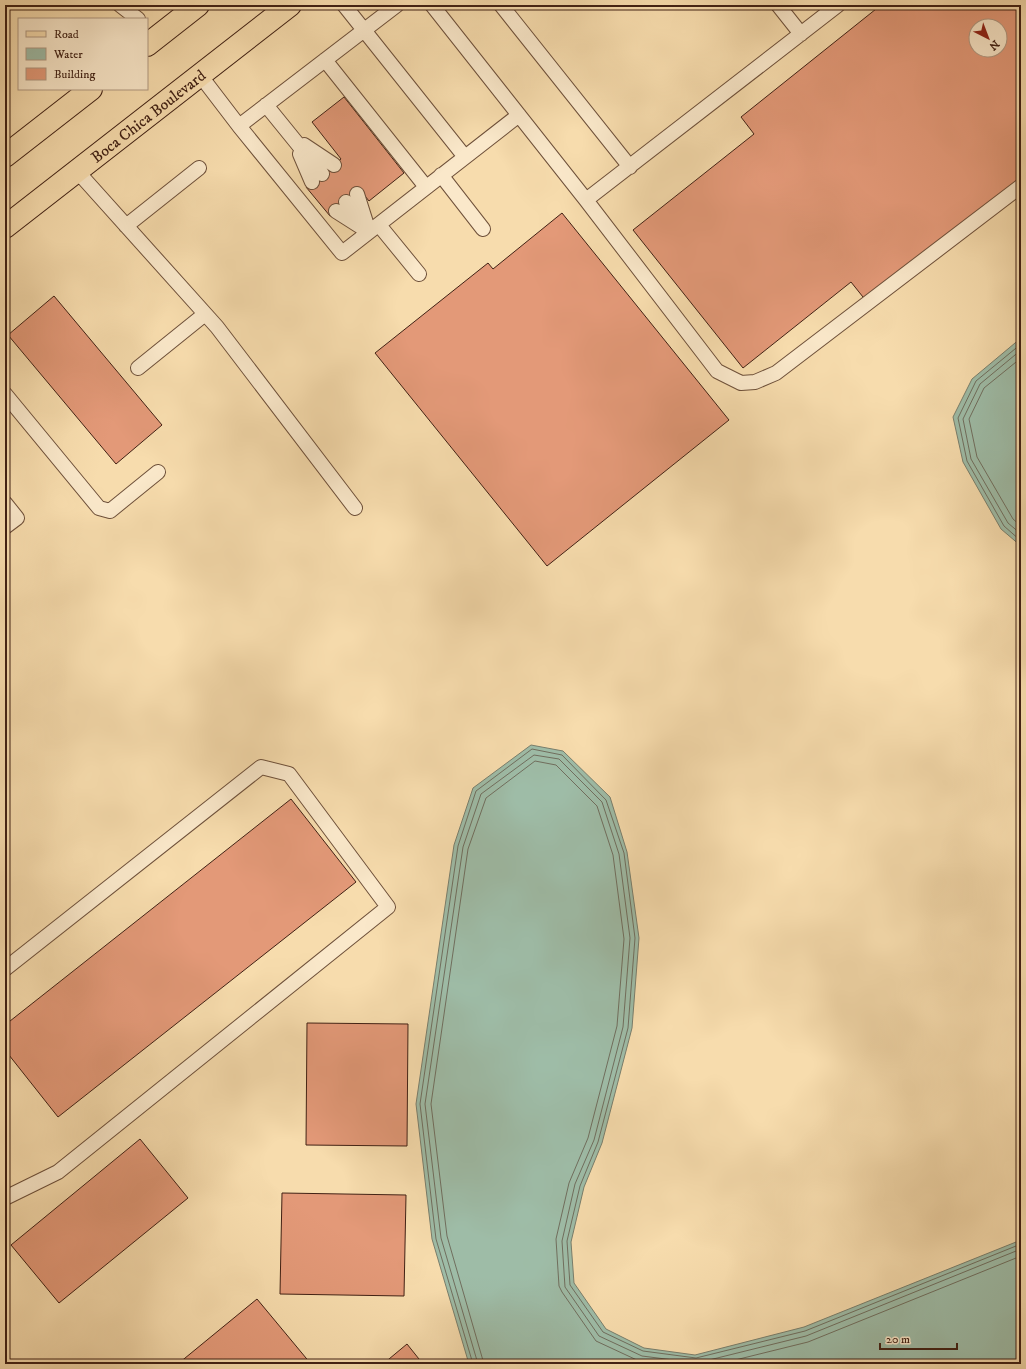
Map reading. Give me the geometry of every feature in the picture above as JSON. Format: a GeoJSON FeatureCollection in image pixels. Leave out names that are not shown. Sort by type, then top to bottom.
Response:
{"type":"FeatureCollection","features":[{"type":"Feature","properties":{"kind":"main road"},"geometry":{"type":"LineString","coordinates":[[150,38],[198,5]]}},
{"type":"Feature","properties":{"kind":"main road","name":"Boca Chica Boulevard"},"geometry":{"type":"LineString","coordinates":[[5,227],[290,5]]}},
{"type":"Feature","properties":{"kind":"main road"},"geometry":{"type":"LineString","coordinates":[[5,156],[90,90]]}},
{"type":"Feature","properties":{"kind":"lane"},"geometry":{"type":"LineString","coordinates":[[120,5],[137,18]]}},
{"type":"Feature","properties":{"kind":"lane"},"geometry":{"type":"LineString","coordinates":[[344,5],[465,157]]}},
{"type":"Feature","properties":{"kind":"lane"},"geometry":{"type":"LineString","coordinates":[[239,126],[397,5]]}},
{"type":"Feature","properties":{"kind":"lane"},"geometry":{"type":"LineString","coordinates":[[432,5],[586,200],[717,371],[741,383],[755,382],[776,372],[1021,186]]}},
{"type":"Feature","properties":{"kind":"lane"},"geometry":{"type":"LineString","coordinates":[[501,5],[630,167]]}},
{"type":"Feature","properties":{"kind":"lane"},"geometry":{"type":"LineString","coordinates":[[778,5],[801,34]]}},
{"type":"Feature","properties":{"kind":"lane"},"geometry":{"type":"LineString","coordinates":[[586,200],[838,5]]}},
{"type":"Feature","properties":{"kind":"lane"},"geometry":{"type":"LineString","coordinates":[[325,60],[426,187]]}},
{"type":"Feature","properties":{"kind":"lane"},"geometry":{"type":"LineString","coordinates":[[200,75],[239,126],[342,253],[519,115]]}},
{"type":"Feature","properties":{"kind":"lane"},"geometry":{"type":"LineString","coordinates":[[266,105],[292,138],[317,178]]}},
{"type":"Feature","properties":{"kind":"lane"},"geometry":{"type":"LineString","coordinates":[[292,138],[334,165]]}},
{"type":"Feature","properties":{"kind":"lane"},"geometry":{"type":"LineString","coordinates":[[126,226],[199,168]]}},
{"type":"Feature","properties":{"kind":"lane"},"geometry":{"type":"LineString","coordinates":[[77,171],[217,327],[355,508]]}},
{"type":"Feature","properties":{"kind":"lane"},"geometry":{"type":"LineString","coordinates":[[441,176],[483,229]]}},
{"type":"Feature","properties":{"kind":"lane"},"geometry":{"type":"LineString","coordinates":[[374,228],[346,202],[419,274]]}},
{"type":"Feature","properties":{"kind":"lane"},"geometry":{"type":"LineString","coordinates":[[138,368],[206,314]]}},
{"type":"Feature","properties":{"kind":"lane"},"geometry":{"type":"LineString","coordinates":[[5,394],[99,508],[110,511],[158,472]]}},
{"type":"Feature","properties":{"kind":"lane"},"geometry":{"type":"LineString","coordinates":[[5,502],[17,518],[5,527]]}},
{"type":"Feature","properties":{"kind":"lane"},"geometry":{"type":"LineString","coordinates":[[5,969],[261,767],[289,774],[388,907],[58,1172],[5,1198]]}},
{"type":"Feature","properties":{"kind":"water"},"geometry":{"type":"Polygon","coordinates":[[[1021,338],[1021,546],[1001,529],[963,462],[953,417],[972,379],[1021,338]]]}},
{"type":"Feature","properties":{"kind":"water"},"geometry":{"type":"Polygon","coordinates":[[[531,745],[563,751],[610,797],[627,852],[639,938],[632,1028],[602,1143],[584,1187],[571,1242],[574,1283],[606,1329],[644,1348],[695,1355],[804,1327],[1021,1240],[1021,1364],[469,1364],[432,1239],[416,1104],[454,845],[473,788],[531,745]]]}},
{"type":"Feature","properties":{"kind":"building"},"geometry":{"type":"Polygon","coordinates":[[[881,5],[1021,5],[1021,179],[867,302],[851,282],[743,368],[633,230],[754,134],[741,117],[881,5]]]}},
{"type":"Feature","properties":{"kind":"building"},"geometry":{"type":"Polygon","coordinates":[[[344,97],[404,173],[369,201],[361,191],[330,216],[306,187],[341,159],[312,122],[344,97]]]}},
{"type":"Feature","properties":{"kind":"building"},"geometry":{"type":"Polygon","coordinates":[[[562,213],[729,420],[547,566],[375,353],[488,263],[493,269],[562,213]]]}},
{"type":"Feature","properties":{"kind":"building"},"geometry":{"type":"Polygon","coordinates":[[[54,296],[162,425],[116,464],[8,335],[54,296]]]}},
{"type":"Feature","properties":{"kind":"building"},"geometry":{"type":"Polygon","coordinates":[[[291,799],[356,882],[58,1117],[5,1050],[5,1025],[291,799]]]}},
{"type":"Feature","properties":{"kind":"building"},"geometry":{"type":"Polygon","coordinates":[[[307,1023],[408,1024],[407,1146],[306,1145],[307,1023]]]}},
{"type":"Feature","properties":{"kind":"building"},"geometry":{"type":"Polygon","coordinates":[[[140,1139],[188,1198],[59,1303],[11,1245],[140,1139]]]}},
{"type":"Feature","properties":{"kind":"building"},"geometry":{"type":"Polygon","coordinates":[[[282,1193],[406,1195],[404,1296],[280,1294],[282,1193]]]}},
{"type":"Feature","properties":{"kind":"building"},"geometry":{"type":"Polygon","coordinates":[[[257,1299],[311,1364],[179,1363],[257,1299]]]}},
{"type":"Feature","properties":{"kind":"building"},"geometry":{"type":"Polygon","coordinates":[[[407,1344],[423,1364],[383,1364],[407,1344]]]}}]}
